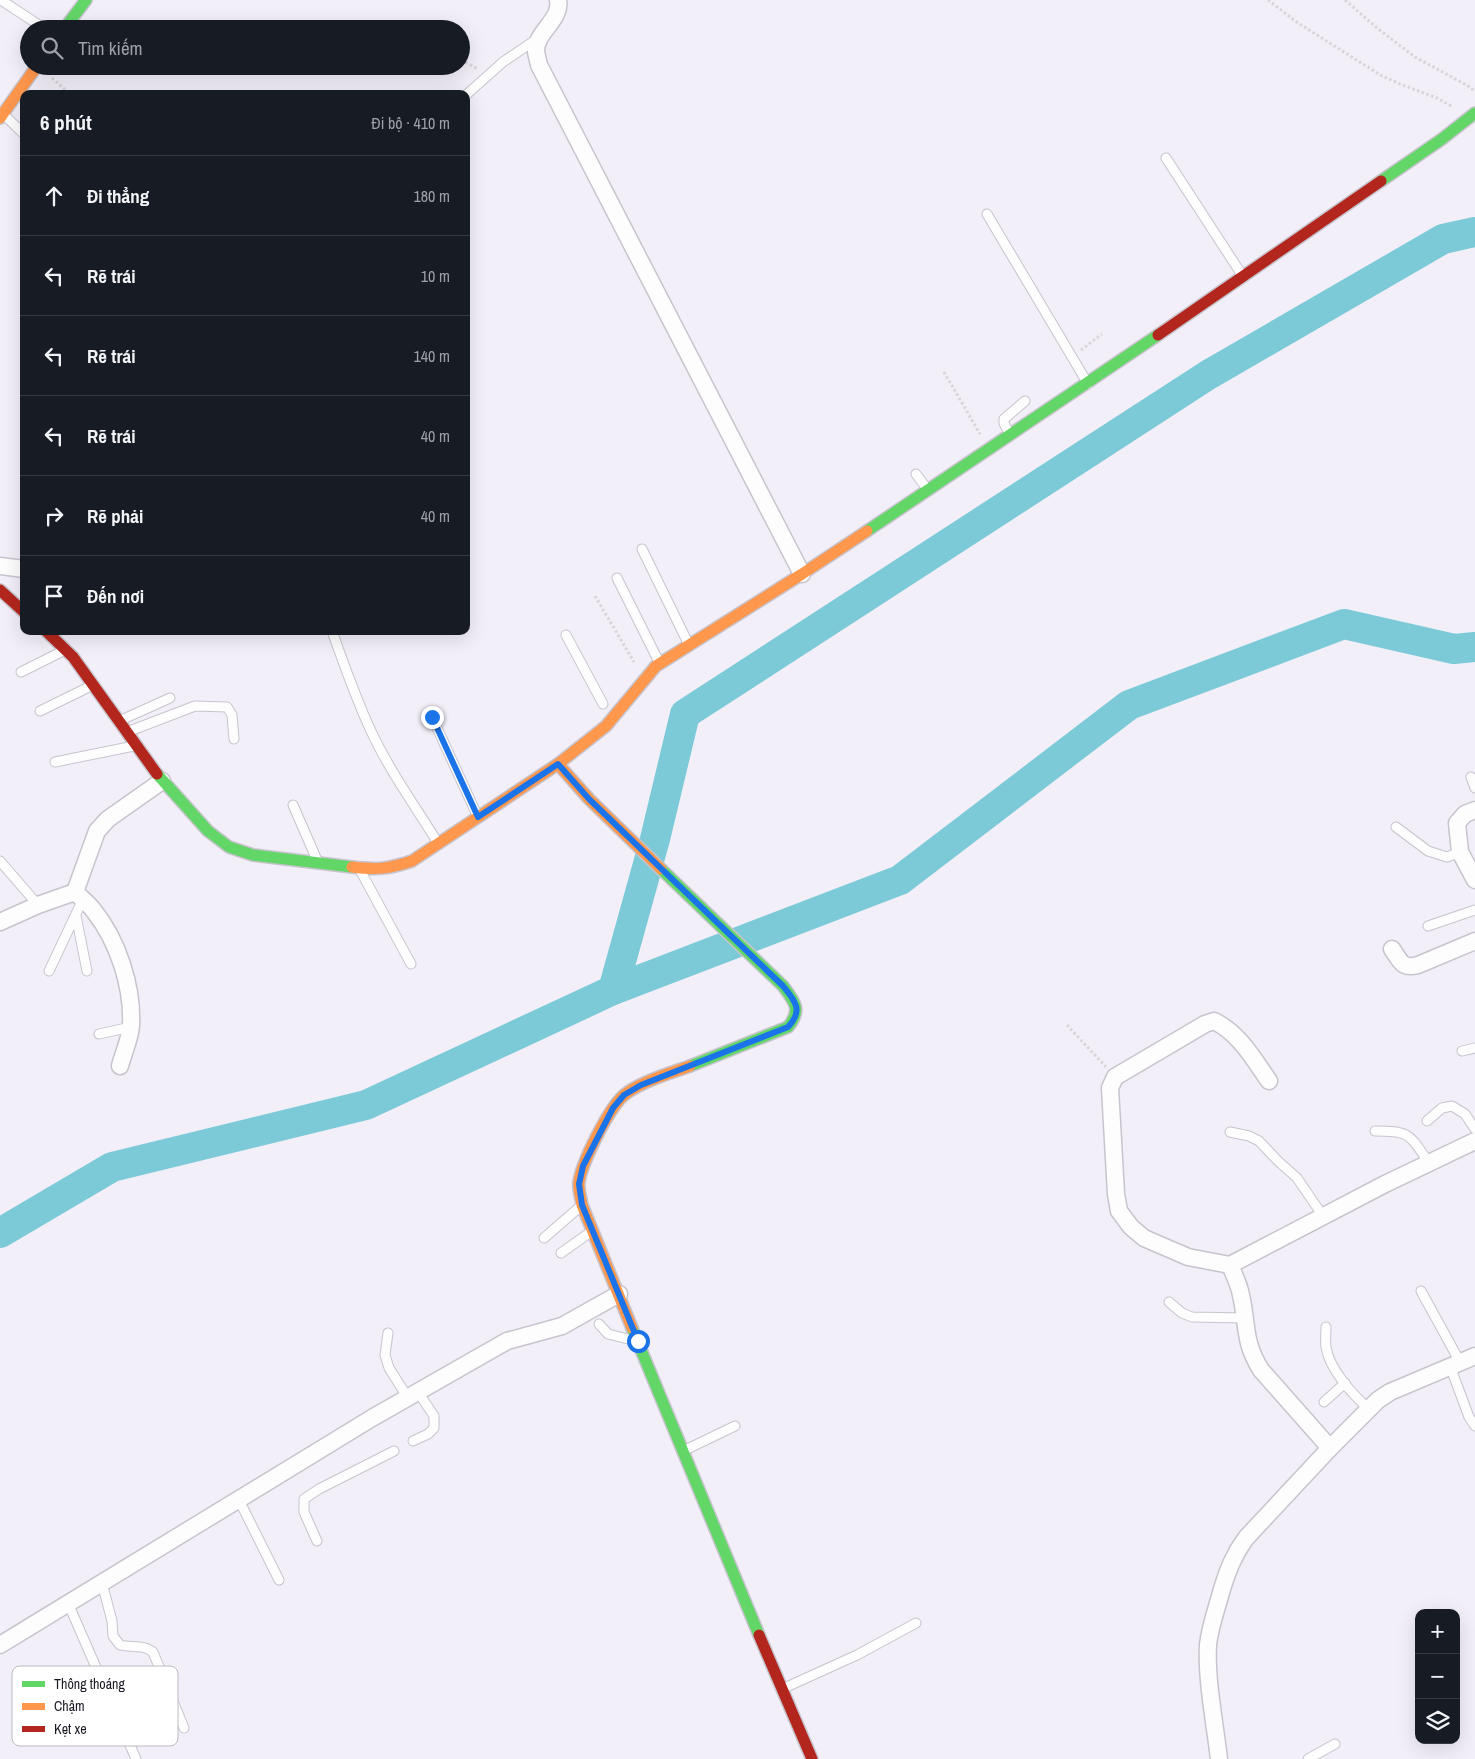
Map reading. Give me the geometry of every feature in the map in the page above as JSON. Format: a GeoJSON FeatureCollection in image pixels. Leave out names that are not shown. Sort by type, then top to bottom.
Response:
{"type":"FeatureCollection","features":[{"type":"Feature","properties":{"kind":"main road"},"geometry":{"type":"LineString","coordinates":[[71,20],[86,0]]}},
{"type":"Feature","properties":{"kind":"main road"},"geometry":{"type":"LineString","coordinates":[[1,116],[31,75]]}},
{"type":"Feature","properties":{"kind":"main road"},"geometry":{"type":"LineString","coordinates":[[50,635],[66,650],[93,684],[162,781],[208,831],[229,847],[253,855],[372,870],[391,868],[412,861],[558,764],[600,732],[610,717],[643,678],[660,664],[802,574],[1088,384],[1442,139],[1475,113]]}},
{"type":"Feature","properties":{"kind":"main road"},"geometry":{"type":"LineString","coordinates":[[0,590],[20,608]]}},
{"type":"Feature","properties":{"kind":"main road"},"geometry":{"type":"LineString","coordinates":[[558,764],[589,799],[783,986],[795,1001],[797,1011],[795,1020],[788,1027],[641,1085],[624,1095],[613,1108],[583,1166],[579,1184],[582,1205],[812,1759]]}},
{"type":"Feature","properties":{"kind":"street"},"geometry":{"type":"LineString","coordinates":[[558,0],[559,4],[555,15],[540,38],[536,51],[539,65],[802,574]]}},
{"type":"Feature","properties":{"kind":"street"},"geometry":{"type":"LineString","coordinates":[[0,566],[20,568]]}},
{"type":"Feature","properties":{"kind":"street"},"geometry":{"type":"LineString","coordinates":[[79,896],[97,831],[108,818],[162,781]]}},
{"type":"Feature","properties":{"kind":"street"},"geometry":{"type":"LineString","coordinates":[[1475,810],[1465,814],[1457,823],[1460,852],[1475,880]]}},
{"type":"Feature","properties":{"kind":"street"},"geometry":{"type":"LineString","coordinates":[[0,922],[38,905],[79,896]]}},
{"type":"Feature","properties":{"kind":"street"},"geometry":{"type":"LineString","coordinates":[[79,896],[94,910],[112,938],[120,960],[130,1001],[131,1028],[120,1066]]}},
{"type":"Feature","properties":{"kind":"street"},"geometry":{"type":"LineString","coordinates":[[1392,949],[1403,965],[1409,967],[1475,941]]}},
{"type":"Feature","properties":{"kind":"street"},"geometry":{"type":"LineString","coordinates":[[1269,1081],[1243,1044],[1227,1027],[1214,1021],[1205,1024],[1115,1076],[1110,1088],[1116,1194],[1119,1211],[1131,1227],[1144,1238],[1188,1257],[1230,1265],[1323,1216],[1475,1141]]}},
{"type":"Feature","properties":{"kind":"street"},"geometry":{"type":"LineString","coordinates":[[1230,1265],[1241,1292],[1246,1340],[1252,1356],[1261,1370],[1330,1448]]}},
{"type":"Feature","properties":{"kind":"street"},"geometry":{"type":"LineString","coordinates":[[0,1645],[413,1395],[507,1341],[562,1326],[619,1294]]}},
{"type":"Feature","properties":{"kind":"street"},"geometry":{"type":"LineString","coordinates":[[1218,1759],[1208,1665],[1208,1645],[1211,1626],[1231,1562],[1237,1550],[1330,1448],[1378,1400],[1390,1392],[1475,1356]]}},
{"type":"Feature","properties":{"kind":"lane"},"geometry":{"type":"LineString","coordinates":[[1,0],[31,20]]}},
{"type":"Feature","properties":{"kind":"lane"},"geometry":{"type":"LineString","coordinates":[[470,91],[502,62],[540,38]]}},
{"type":"Feature","properties":{"kind":"lane"},"geometry":{"type":"LineString","coordinates":[[1,116],[20,131]]}},
{"type":"Feature","properties":{"kind":"lane"},"geometry":{"type":"LineString","coordinates":[[1166,158],[1243,277]]}},
{"type":"Feature","properties":{"kind":"lane"},"geometry":{"type":"LineString","coordinates":[[987,214],[1088,384]]}},
{"type":"Feature","properties":{"kind":"lane"},"geometry":{"type":"LineString","coordinates":[[1010,436],[1004,421],[1025,401]]}},
{"type":"Feature","properties":{"kind":"lane"},"geometry":{"type":"LineString","coordinates":[[916,474],[928,490]]}},
{"type":"Feature","properties":{"kind":"lane"},"geometry":{"type":"LineString","coordinates":[[642,549],[689,646]]}},
{"type":"Feature","properties":{"kind":"lane"},"geometry":{"type":"LineString","coordinates":[[617,578],[660,664]]}},
{"type":"Feature","properties":{"kind":"lane"},"geometry":{"type":"LineString","coordinates":[[333,635],[344,667],[372,733],[438,844]]}},
{"type":"Feature","properties":{"kind":"lane"},"geometry":{"type":"LineString","coordinates":[[566,635],[602,704]]}},
{"type":"Feature","properties":{"kind":"lane"},"geometry":{"type":"LineString","coordinates":[[20,672],[66,650]]}},
{"type":"Feature","properties":{"kind":"lane"},"geometry":{"type":"LineString","coordinates":[[40,712],[93,684]]}},
{"type":"Feature","properties":{"kind":"lane"},"geometry":{"type":"LineString","coordinates":[[119,722],[170,698]]}},
{"type":"Feature","properties":{"kind":"lane"},"geometry":{"type":"LineString","coordinates":[[127,732],[195,706],[214,706],[227,707],[232,715],[234,739]]}},
{"type":"Feature","properties":{"kind":"lane"},"geometry":{"type":"LineString","coordinates":[[432,717],[478,817]]}},
{"type":"Feature","properties":{"kind":"lane"},"geometry":{"type":"LineString","coordinates":[[55,762],[136,746]]}},
{"type":"Feature","properties":{"kind":"lane"},"geometry":{"type":"LineString","coordinates":[[1471,777],[1475,788]]}},
{"type":"Feature","properties":{"kind":"lane"},"geometry":{"type":"LineString","coordinates":[[293,805],[318,862]]}},
{"type":"Feature","properties":{"kind":"lane"},"geometry":{"type":"LineString","coordinates":[[1396,827],[1428,851],[1447,857],[1460,852]]}},
{"type":"Feature","properties":{"kind":"lane"},"geometry":{"type":"LineString","coordinates":[[0,861],[38,905]]}},
{"type":"Feature","properties":{"kind":"lane"},"geometry":{"type":"LineString","coordinates":[[358,868],[411,964]]}},
{"type":"Feature","properties":{"kind":"lane"},"geometry":{"type":"LineString","coordinates":[[49,970],[76,916],[79,896]]}},
{"type":"Feature","properties":{"kind":"lane"},"geometry":{"type":"LineString","coordinates":[[1428,926],[1475,910]]}},
{"type":"Feature","properties":{"kind":"lane"},"geometry":{"type":"LineString","coordinates":[[76,916],[87,970]]}},
{"type":"Feature","properties":{"kind":"lane"},"geometry":{"type":"LineString","coordinates":[[99,1034],[131,1028]]}},
{"type":"Feature","properties":{"kind":"lane"},"geometry":{"type":"LineString","coordinates":[[1462,1051],[1475,1048]]}},
{"type":"Feature","properties":{"kind":"lane"},"geometry":{"type":"LineString","coordinates":[[1427,1122],[1442,1108],[1452,1106],[1465,1114],[1475,1129]]}},
{"type":"Feature","properties":{"kind":"lane"},"geometry":{"type":"LineString","coordinates":[[1375,1131],[1394,1131],[1406,1134],[1413,1140],[1428,1163]]}},
{"type":"Feature","properties":{"kind":"lane"},"geometry":{"type":"LineString","coordinates":[[1230,1132],[1260,1140],[1278,1162],[1297,1178],[1323,1216]]}},
{"type":"Feature","properties":{"kind":"lane"},"geometry":{"type":"LineString","coordinates":[[544,1238],[582,1205]]}},
{"type":"Feature","properties":{"kind":"lane"},"geometry":{"type":"LineString","coordinates":[[561,1253],[593,1231]]}},
{"type":"Feature","properties":{"kind":"lane"},"geometry":{"type":"LineString","coordinates":[[1421,1291],[1455,1364],[1469,1417],[1475,1426]]}},
{"type":"Feature","properties":{"kind":"lane"},"geometry":{"type":"LineString","coordinates":[[1169,1302],[1182,1313],[1192,1316],[1244,1318]]}},
{"type":"Feature","properties":{"kind":"lane"},"geometry":{"type":"LineString","coordinates":[[599,1324],[608,1334],[638,1341]]}},
{"type":"Feature","properties":{"kind":"lane"},"geometry":{"type":"LineString","coordinates":[[1326,1327],[1326,1347],[1330,1360],[1350,1391],[1369,1409]]}},
{"type":"Feature","properties":{"kind":"lane"},"geometry":{"type":"LineString","coordinates":[[388,1333],[385,1356],[389,1368],[434,1416],[434,1428],[428,1434],[412,1441]]}},
{"type":"Feature","properties":{"kind":"lane"},"geometry":{"type":"LineString","coordinates":[[1324,1402],[1345,1383]]}},
{"type":"Feature","properties":{"kind":"lane"},"geometry":{"type":"LineString","coordinates":[[683,1451],[735,1426]]}},
{"type":"Feature","properties":{"kind":"lane"},"geometry":{"type":"LineString","coordinates":[[317,1541],[304,1512],[304,1499],[319,1489],[394,1450]]}},
{"type":"Feature","properties":{"kind":"lane"},"geometry":{"type":"LineString","coordinates":[[239,1500],[279,1580]]}},
{"type":"Feature","properties":{"kind":"lane"},"geometry":{"type":"LineString","coordinates":[[102,1583],[112,1621],[113,1636],[120,1645],[131,1648],[142,1646],[153,1652],[159,1666]]}},
{"type":"Feature","properties":{"kind":"lane"},"geometry":{"type":"LineString","coordinates":[[68,1603],[95,1666]]}},
{"type":"Feature","properties":{"kind":"lane"},"geometry":{"type":"LineString","coordinates":[[782,1689],[856,1655],[916,1623]]}},
{"type":"Feature","properties":{"kind":"lane"},"geometry":{"type":"LineString","coordinates":[[178,1713],[184,1728]]}},
{"type":"Feature","properties":{"kind":"lane"},"geometry":{"type":"LineString","coordinates":[[1308,1759],[1335,1744]]}},
{"type":"Feature","properties":{"kind":"lane"},"geometry":{"type":"LineString","coordinates":[[130,1746],[136,1759]]}},
{"type":"Feature","properties":{"kind":"path"},"geometry":{"type":"LineString","coordinates":[[1268,0],[1298,23],[1382,76],[1448,104],[1454,108],[1462,124]]}},
{"type":"Feature","properties":{"kind":"path"},"geometry":{"type":"LineString","coordinates":[[1345,0],[1377,28],[1415,56],[1470,87],[1475,92]]}},
{"type":"Feature","properties":{"kind":"path"},"geometry":{"type":"LineString","coordinates":[[470,65],[487,75]]}},
{"type":"Feature","properties":{"kind":"path"},"geometry":{"type":"LineString","coordinates":[[51,77],[66,90]]}},
{"type":"Feature","properties":{"kind":"path"},"geometry":{"type":"LineString","coordinates":[[1072,356],[1102,334]]}},
{"type":"Feature","properties":{"kind":"path"},"geometry":{"type":"LineString","coordinates":[[944,372],[982,436]]}},
{"type":"Feature","properties":{"kind":"path"},"geometry":{"type":"LineString","coordinates":[[595,596],[643,678]]}},
{"type":"Feature","properties":{"kind":"path"},"geometry":{"type":"LineString","coordinates":[[1067,1025],[1115,1076]]}},
{"type":"Feature","properties":{"kind":"waterway"},"geometry":{"type":"LineString","coordinates":[[0,1233],[112,1167],[366,1105],[613,990],[655,839],[685,714],[1208,375],[1443,239],[1475,232]]}},
{"type":"Feature","properties":{"kind":"waterway"},"geometry":{"type":"LineString","coordinates":[[613,990],[900,880],[1129,705],[1344,624],[1454,649],[1475,647]]}},
{"type":"Feature","properties":{"kind":"traffic: fast"},"geometry":{"type":"LineString","coordinates":[[71,20],[86,0]]}},
{"type":"Feature","properties":{"kind":"traffic: fast"},"geometry":{"type":"LineString","coordinates":[[1381,181],[1442,139],[1475,113]]}},
{"type":"Feature","properties":{"kind":"traffic: fast"},"geometry":{"type":"LineString","coordinates":[[867,531],[1158,335]]}},
{"type":"Feature","properties":{"kind":"traffic: fast"},"geometry":{"type":"LineString","coordinates":[[157,774],[208,831],[229,847],[253,855],[352,867]]}},
{"type":"Feature","properties":{"kind":"traffic: fast"},"geometry":{"type":"LineString","coordinates":[[661,869],[783,986],[794,1002],[796,1011],[788,1027],[690,1066]]}},
{"type":"Feature","properties":{"kind":"traffic: fast"},"geometry":{"type":"LineString","coordinates":[[632,1328],[759,1635]]}},
{"type":"Feature","properties":{"kind":"traffic: slow"},"geometry":{"type":"LineString","coordinates":[[0,118],[31,75]]}},
{"type":"Feature","properties":{"kind":"traffic: slow"},"geometry":{"type":"LineString","coordinates":[[558,764],[606,726],[656,666],[867,531]]}},
{"type":"Feature","properties":{"kind":"traffic: slow"},"geometry":{"type":"LineString","coordinates":[[352,867],[382,868],[412,861],[558,764],[589,799],[661,869]]}},
{"type":"Feature","properties":{"kind":"traffic: slow"},"geometry":{"type":"LineString","coordinates":[[632,1328],[582,1205],[579,1182],[596,1137],[610,1113],[623,1096],[646,1082],[690,1066]]}},
{"type":"Feature","properties":{"kind":"traffic: jam"},"geometry":{"type":"LineString","coordinates":[[1158,335],[1381,181]]}},
{"type":"Feature","properties":{"kind":"traffic: jam"},"geometry":{"type":"LineString","coordinates":[[0,590],[20,608]]}},
{"type":"Feature","properties":{"kind":"traffic: jam"},"geometry":{"type":"LineString","coordinates":[[50,635],[73,657],[157,774]]}},
{"type":"Feature","properties":{"kind":"traffic: jam"},"geometry":{"type":"LineString","coordinates":[[759,1635],[812,1759]]}},
{"type":"Feature","properties":{"kind":"route"},"geometry":{"type":"LineString","coordinates":[[432,717],[478,817],[558,764],[589,799],[783,986],[795,1001],[797,1011],[795,1020],[788,1027],[641,1085],[624,1095],[613,1108],[583,1166],[579,1184],[582,1205],[638,1341]]}}]}
